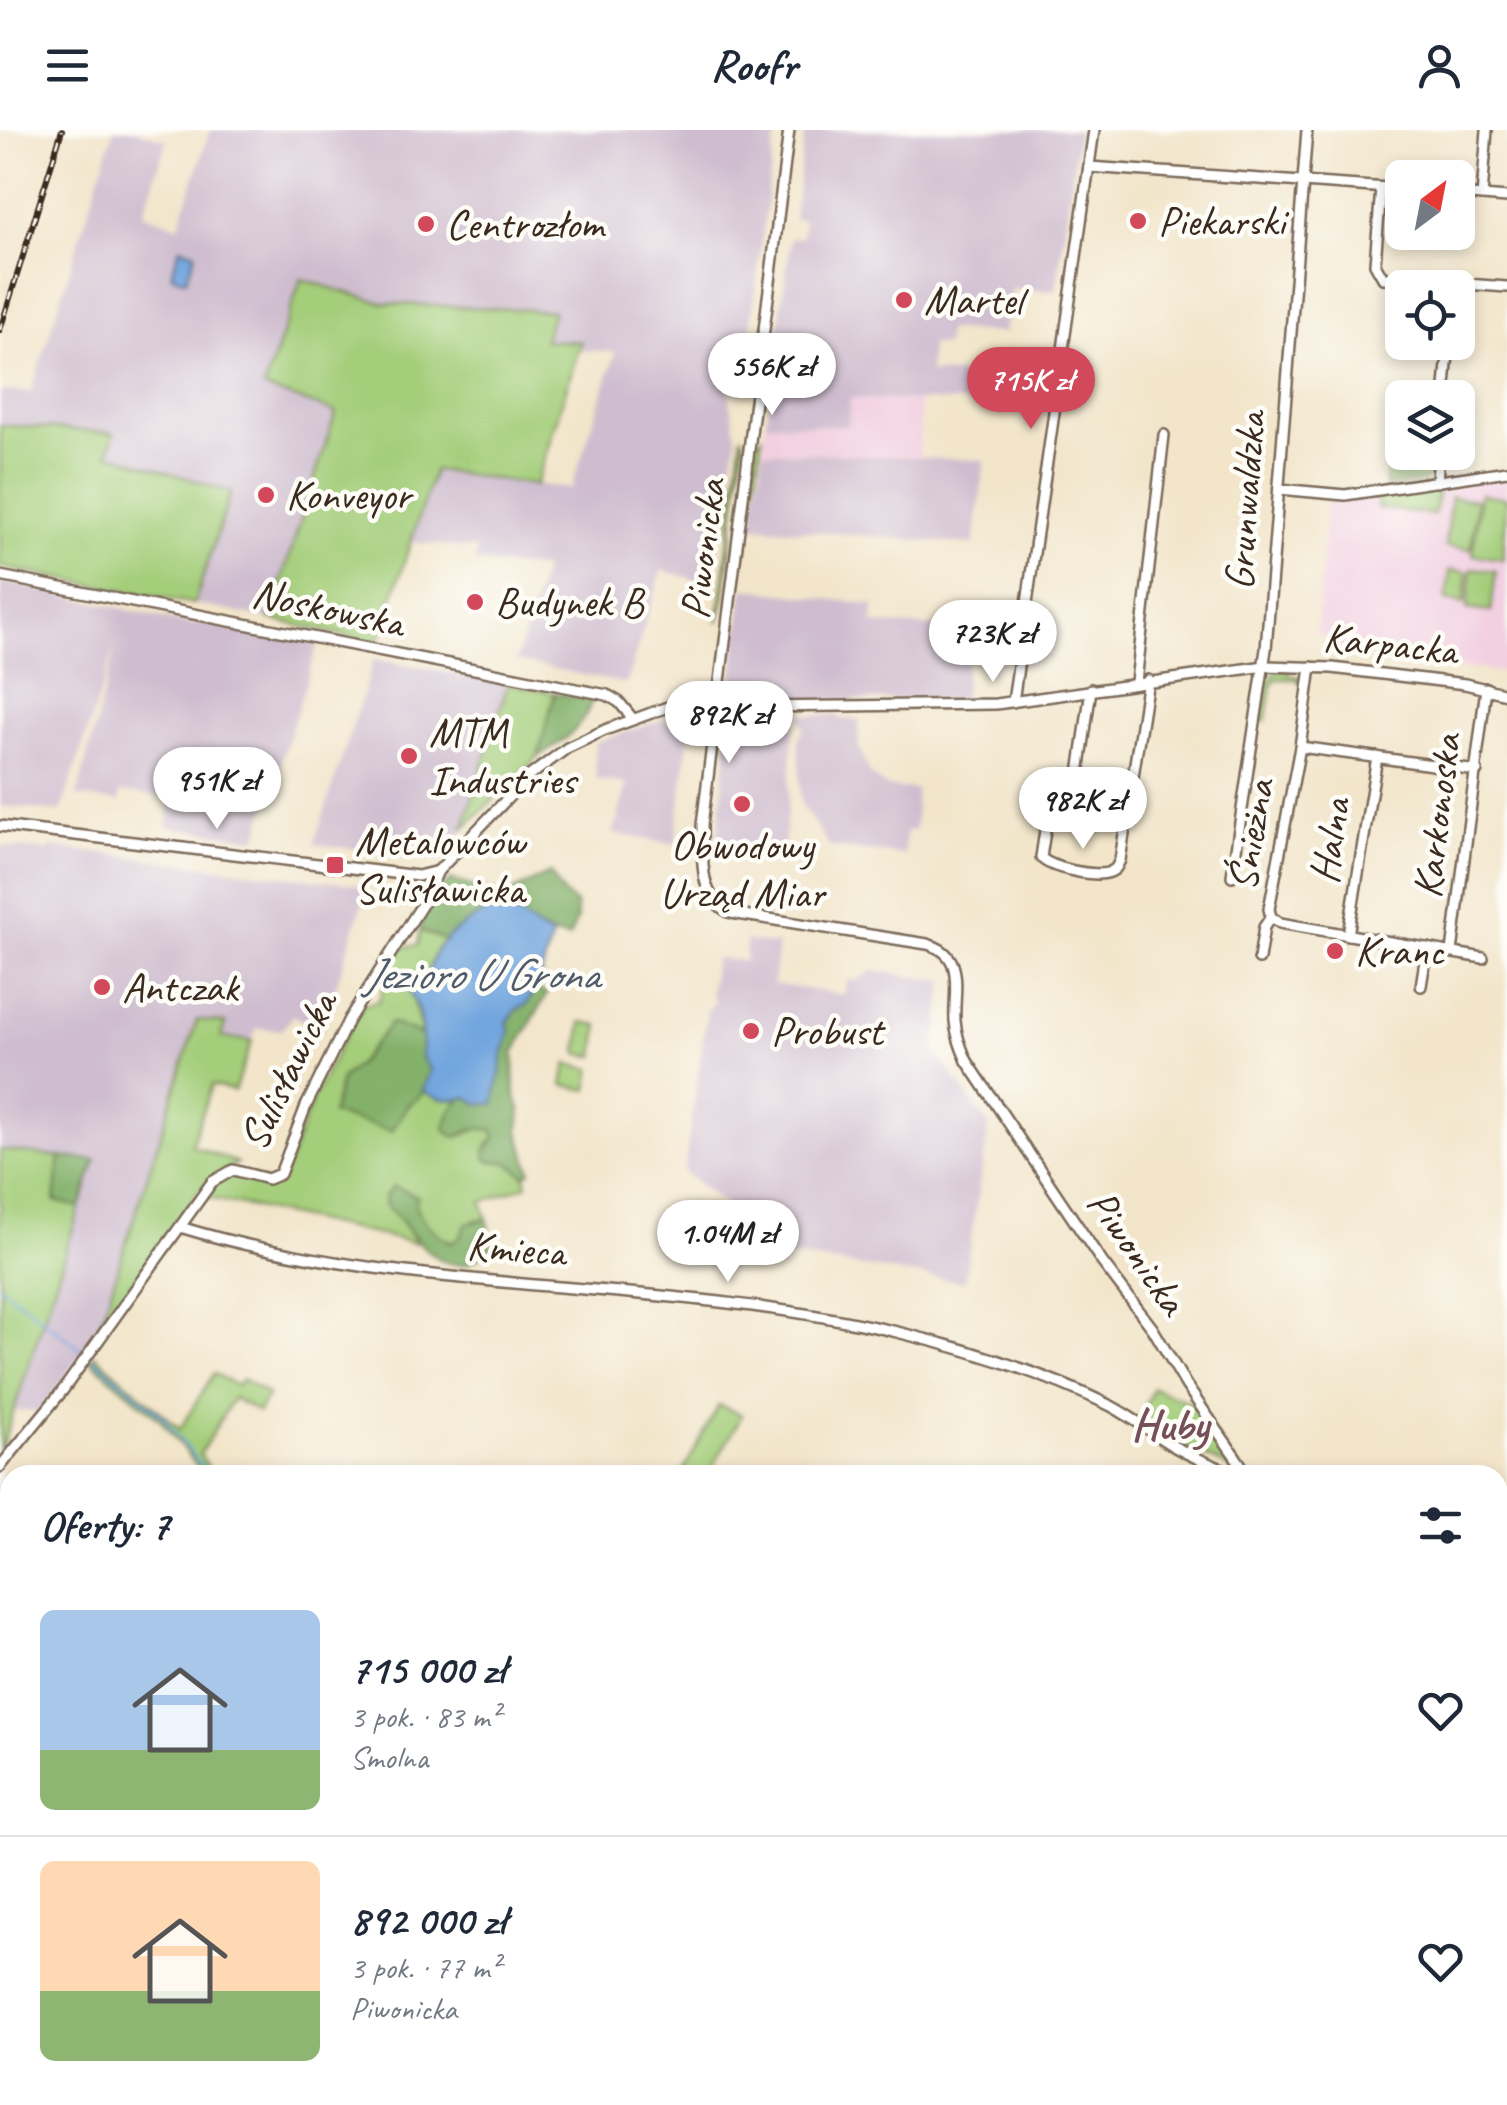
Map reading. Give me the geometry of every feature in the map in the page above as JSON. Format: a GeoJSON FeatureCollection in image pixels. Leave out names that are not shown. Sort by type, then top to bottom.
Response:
{"type":"FeatureCollection","features":[{"type":"Feature","properties":{"kind":"street","name":"Piwonicka"},"geometry":{"type":"LineString","coordinates":[[789,130],[702,825],[704,873],[710,896],[731,913],[927,944],[947,954],[956,968],[955,1023],[967,1061],[1102,1262],[1153,1329],[1202,1411],[1241,1465]]}},
{"type":"Feature","properties":{"kind":"street"},"geometry":{"type":"LineString","coordinates":[[1012,702],[1094,130]]}},
{"type":"Feature","properties":{"kind":"street","name":"Grunwaldzka"},"geometry":{"type":"LineString","coordinates":[[1232,876],[1264,666],[1307,130]]}},
{"type":"Feature","properties":{"kind":"street"},"geometry":{"type":"LineString","coordinates":[[1482,196],[1487,130]]}},
{"type":"Feature","properties":{"kind":"street"},"geometry":{"type":"LineString","coordinates":[[1089,167],[1385,188]]}},
{"type":"Feature","properties":{"kind":"street"},"geometry":{"type":"LineString","coordinates":[[1381,188],[1375,264],[1385,278]]}},
{"type":"Feature","properties":{"kind":"street"},"geometry":{"type":"LineString","coordinates":[[1475,195],[1507,198]]}},
{"type":"Feature","properties":{"kind":"street"},"geometry":{"type":"LineString","coordinates":[[1475,286],[1507,287]]}},
{"type":"Feature","properties":{"kind":"street"},"geometry":{"type":"LineString","coordinates":[[1136,682],[1164,435]]}},
{"type":"Feature","properties":{"kind":"street"},"geometry":{"type":"LineString","coordinates":[[1436,482],[1437,470]]}},
{"type":"Feature","properties":{"kind":"street"},"geometry":{"type":"LineString","coordinates":[[1279,489],[1345,495],[1507,471]]}},
{"type":"Feature","properties":{"kind":"street","name":"Noskowska"},"geometry":{"type":"LineString","coordinates":[[0,576],[607,695],[633,719]]}},
{"type":"Feature","properties":{"kind":"street","name":"Karpacka"},"geometry":{"type":"LineString","coordinates":[[1012,702],[1264,666],[1311,666],[1507,694]]}},
{"type":"Feature","properties":{"kind":"street","name":"Śnieżna"},"geometry":{"type":"LineString","coordinates":[[1311,666],[1269,909],[1271,917],[1280,923],[1483,958]]}},
{"type":"Feature","properties":{"kind":"street"},"geometry":{"type":"LineString","coordinates":[[1091,689],[1078,780],[1074,789],[1049,804],[1040,857],[1052,867],[1107,874],[1120,860],[1148,680]]}},
{"type":"Feature","properties":{"kind":"street","name":"Karkonoska"},"geometry":{"type":"LineString","coordinates":[[1452,952],[1486,688]]}},
{"type":"Feature","properties":{"kind":"street","name":"Sulisławicka"},"geometry":{"type":"LineString","coordinates":[[2,1465],[63,1390],[205,1190],[227,1172],[240,1170],[268,1179],[280,1174],[306,1106],[348,1020],[424,900],[438,871],[504,799],[551,758],[587,737],[682,702],[763,707],[1012,702]]}},
{"type":"Feature","properties":{"kind":"street"},"geometry":{"type":"LineString","coordinates":[[1300,747],[1477,771]]}},
{"type":"Feature","properties":{"kind":"street","name":"Halna"},"geometry":{"type":"LineString","coordinates":[[1348,935],[1376,758]]}},
{"type":"Feature","properties":{"kind":"street"},"geometry":{"type":"LineString","coordinates":[[0,826],[418,876],[438,871]]}},
{"type":"Feature","properties":{"kind":"street"},"geometry":{"type":"LineString","coordinates":[[1259,959],[1264,928],[1271,917]]}},
{"type":"Feature","properties":{"kind":"street"},"geometry":{"type":"LineString","coordinates":[[1421,986],[1427,948]]}},
{"type":"Feature","properties":{"kind":"street","name":"Kmieca"},"geometry":{"type":"LineString","coordinates":[[180,1227],[237,1243],[400,1271],[653,1295],[896,1332],[998,1360],[1074,1390],[1122,1412],[1175,1447],[1215,1465]]}},
{"type":"Feature","properties":{"kind":"shaded area"},"geometry":{"type":"Polygon","coordinates":[[[114,130],[134,130],[167,140],[143,214],[179,225],[210,130],[776,130],[748,347],[731,346],[725,369],[737,439],[710,584],[662,570],[626,684],[516,661],[544,569],[474,562],[477,549],[411,542],[434,470],[571,489],[616,352],[580,350],[580,342],[544,340],[552,311],[383,303],[301,280],[264,387],[337,411],[269,619],[194,604],[230,491],[108,453],[113,433],[0,425],[0,391],[34,392],[114,130]]]}},
{"type":"Feature","properties":{"kind":"shaded area"},"geometry":{"type":"Polygon","coordinates":[[[805,130],[1078,130],[1056,291],[1012,289],[1004,333],[947,330],[945,345],[930,345],[929,373],[984,375],[981,403],[850,398],[848,426],[766,423],[791,237],[802,238],[804,220],[794,219],[805,130]]]}},
{"type":"Feature","properties":{"kind":"shaded area"},"geometry":{"type":"Polygon","coordinates":[[[850,398],[920,401],[919,457],[763,451],[766,423],[847,426],[850,398]]]}},
{"type":"Feature","properties":{"kind":"shaded area"},"geometry":{"type":"Polygon","coordinates":[[[763,451],[985,460],[974,545],[752,526],[763,451]]]}},
{"type":"Feature","properties":{"kind":"shaded area"},"geometry":{"type":"Polygon","coordinates":[[[1507,476],[1507,664],[1502,672],[1330,650],[1332,637],[1316,634],[1327,498],[1342,500],[1507,476]]]}},
{"type":"Feature","properties":{"kind":"shaded area"},"geometry":{"type":"Polygon","coordinates":[[[0,581],[195,625],[197,620],[318,644],[257,838],[167,827],[171,798],[120,792],[119,802],[77,797],[117,641],[61,812],[0,806],[0,581]]]}},
{"type":"Feature","properties":{"kind":"shaded area"},"geometry":{"type":"Polygon","coordinates":[[[744,588],[874,605],[873,624],[970,628],[963,699],[758,701],[743,697],[732,686],[744,588]]]}},
{"type":"Feature","properties":{"kind":"shaded area"},"geometry":{"type":"Polygon","coordinates":[[[374,659],[508,684],[463,830],[441,859],[314,844],[374,659]]]}},
{"type":"Feature","properties":{"kind":"shaded area"},"geometry":{"type":"Polygon","coordinates":[[[783,713],[795,717],[783,861],[716,849],[730,726],[740,714],[783,713]]]}},
{"type":"Feature","properties":{"kind":"shaded area"},"geometry":{"type":"Polygon","coordinates":[[[799,715],[859,719],[859,748],[870,774],[886,787],[916,789],[915,831],[906,831],[904,855],[830,847],[801,804],[798,740],[804,728],[799,715]]]}},
{"type":"Feature","properties":{"kind":"shaded area"},"geometry":{"type":"Polygon","coordinates":[[[658,721],[678,723],[689,736],[675,844],[613,834],[627,784],[596,779],[595,743],[658,721]]]}},
{"type":"Feature","properties":{"kind":"shaded area"},"geometry":{"type":"Polygon","coordinates":[[[0,846],[48,851],[50,847],[368,886],[321,1033],[294,1015],[282,1030],[257,1028],[252,1041],[220,1037],[197,1021],[98,1331],[39,1412],[14,1411],[95,1161],[0,1150],[0,846]]]}},
{"type":"Feature","properties":{"kind":"shaded area"},"geometry":{"type":"Polygon","coordinates":[[[746,941],[778,945],[773,984],[844,995],[847,980],[856,981],[872,971],[945,981],[935,1051],[989,1125],[964,1282],[789,1256],[684,1172],[707,1011],[715,1001],[710,994],[715,958],[745,961],[746,941]]]}},
{"type":"Feature","properties":{"kind":"green space"},"geometry":{"type":"Polygon","coordinates":[[[301,279],[383,303],[553,311],[544,340],[581,342],[536,485],[434,470],[378,643],[269,619],[336,412],[264,388],[301,279]]]}},
{"type":"Feature","properties":{"kind":"green space"},"geometry":{"type":"Polygon","coordinates":[[[0,425],[114,433],[108,453],[231,492],[194,604],[0,567],[0,425]]]}},
{"type":"Feature","properties":{"kind":"green space"},"geometry":{"type":"Polygon","coordinates":[[[742,435],[724,600],[718,623],[742,435]]]}},
{"type":"Feature","properties":{"kind":"green space"},"geometry":{"type":"Polygon","coordinates":[[[762,436],[752,507],[748,499],[755,442],[762,436]]]}},
{"type":"Feature","properties":{"kind":"green space"},"geometry":{"type":"Polygon","coordinates":[[[1387,470],[1395,470],[1394,477],[1430,470],[1430,476],[1423,481],[1385,486],[1387,470]]]}},
{"type":"Feature","properties":{"kind":"green space"},"geometry":{"type":"Polygon","coordinates":[[[1444,484],[1438,486],[1434,515],[1377,508],[1378,495],[1325,498],[1444,484]]]}},
{"type":"Feature","properties":{"kind":"green space"},"geometry":{"type":"Polygon","coordinates":[[[1480,494],[1507,498],[1503,559],[1473,555],[1480,494]]]}},
{"type":"Feature","properties":{"kind":"green space"},"geometry":{"type":"Polygon","coordinates":[[[1451,497],[1477,500],[1471,549],[1445,546],[1451,497]]]}},
{"type":"Feature","properties":{"kind":"green space"},"geometry":{"type":"Polygon","coordinates":[[[1472,568],[1496,571],[1491,612],[1467,609],[1472,568]]]}},
{"type":"Feature","properties":{"kind":"green space"},"geometry":{"type":"Polygon","coordinates":[[[1450,570],[1468,572],[1464,603],[1446,600],[1450,570]]]}},
{"type":"Feature","properties":{"kind":"green space"},"geometry":{"type":"Polygon","coordinates":[[[1277,670],[1288,670],[1302,678],[1301,685],[1298,679],[1276,679],[1266,721],[1260,720],[1267,682],[1277,670]]]}},
{"type":"Feature","properties":{"kind":"green space"},"geometry":{"type":"Polygon","coordinates":[[[508,684],[555,693],[538,757],[463,829],[508,684]]]}},
{"type":"Feature","properties":{"kind":"green space"},"geometry":{"type":"Polygon","coordinates":[[[555,693],[592,700],[578,727],[538,757],[555,693]]]}},
{"type":"Feature","properties":{"kind":"green space"},"geometry":{"type":"Polygon","coordinates":[[[550,873],[563,894],[576,904],[577,918],[569,938],[530,925],[513,902],[514,891],[550,873]]]}},
{"type":"Feature","properties":{"kind":"green space"},"geometry":{"type":"Polygon","coordinates":[[[451,880],[500,895],[500,907],[488,910],[445,940],[420,931],[430,902],[451,880]]]}},
{"type":"Feature","properties":{"kind":"green space"},"geometry":{"type":"Polygon","coordinates":[[[420,931],[445,940],[419,981],[414,1002],[422,1035],[391,1023],[341,1079],[401,1114],[423,1091],[442,1099],[461,1098],[450,1112],[457,1137],[478,1129],[493,1130],[495,1139],[488,1144],[492,1161],[509,1163],[525,1175],[527,1185],[482,1202],[487,1219],[474,1220],[456,1242],[431,1229],[415,1204],[397,1215],[416,1243],[205,1197],[217,1182],[233,1173],[270,1183],[282,1179],[314,1096],[357,1012],[363,1005],[379,1001],[388,969],[403,947],[418,945],[420,931]]]}},
{"type":"Feature","properties":{"kind":"green space"},"geometry":{"type":"Polygon","coordinates":[[[536,988],[547,994],[514,1053],[515,1094],[521,1111],[519,1132],[531,1171],[525,1175],[509,1163],[487,1160],[485,1150],[495,1139],[493,1130],[473,1128],[457,1137],[445,1128],[450,1112],[461,1098],[473,1098],[476,1102],[510,1033],[506,1023],[517,1009],[526,1005],[536,988]]]}},
{"type":"Feature","properties":{"kind":"green space"},"geometry":{"type":"Polygon","coordinates":[[[197,1020],[225,1023],[221,1037],[252,1041],[234,1091],[212,1085],[191,1145],[237,1163],[200,1189],[98,1331],[197,1020]]]}},
{"type":"Feature","properties":{"kind":"green space"},"geometry":{"type":"Polygon","coordinates":[[[582,1022],[599,1025],[595,1056],[578,1054],[582,1022]]]}},
{"type":"Feature","properties":{"kind":"green space"},"geometry":{"type":"Polygon","coordinates":[[[391,1023],[422,1035],[424,1060],[430,1070],[424,1090],[408,1104],[392,1131],[332,1114],[341,1079],[391,1023]]]}},
{"type":"Feature","properties":{"kind":"green space"},"geometry":{"type":"Polygon","coordinates":[[[567,1064],[592,1069],[588,1090],[563,1085],[567,1064]]]}},
{"type":"Feature","properties":{"kind":"green space"},"geometry":{"type":"Polygon","coordinates":[[[0,1150],[60,1157],[55,1201],[80,1207],[0,1453],[0,1150]]]}},
{"type":"Feature","properties":{"kind":"green space"},"geometry":{"type":"Polygon","coordinates":[[[60,1157],[96,1160],[80,1207],[55,1201],[60,1157]]]}},
{"type":"Feature","properties":{"kind":"green space"},"geometry":{"type":"Polygon","coordinates":[[[394,1186],[418,1197],[415,1204],[420,1216],[450,1242],[460,1238],[466,1224],[487,1219],[492,1247],[468,1263],[451,1264],[440,1259],[386,1206],[385,1196],[394,1186]]]}},
{"type":"Feature","properties":{"kind":"green space"},"geometry":{"type":"Polygon","coordinates":[[[95,1355],[180,1429],[214,1373],[237,1386],[242,1379],[268,1395],[258,1412],[233,1398],[200,1454],[207,1465],[196,1465],[160,1419],[90,1360],[95,1355]]]}},
{"type":"Feature","properties":{"kind":"green space"},"geometry":{"type":"Polygon","coordinates":[[[1153,1388],[1191,1403],[1236,1465],[1223,1465],[1175,1442],[1139,1418],[1153,1388]]]}},
{"type":"Feature","properties":{"kind":"green space"},"geometry":{"type":"Polygon","coordinates":[[[719,1405],[742,1415],[714,1465],[686,1465],[719,1405]]]}},
{"type":"Feature","properties":{"kind":"water"},"geometry":{"type":"Polygon","coordinates":[[[180,247],[196,253],[186,280],[171,275],[180,247]]]}},
{"type":"Feature","properties":{"kind":"water","name":"Jezioro U Grona"},"geometry":{"type":"Polygon","coordinates":[[[500,907],[552,936],[538,985],[526,1005],[517,1009],[507,1023],[510,1033],[494,1104],[480,1104],[467,1097],[435,1097],[423,1091],[430,1070],[421,1056],[420,1017],[407,982],[424,978],[438,948],[450,936],[475,918],[500,907]]]}},
{"type":"Feature","properties":{"kind":"waterway"},"geometry":{"type":"LineString","coordinates":[[0,1286],[83,1351]]}},
{"type":"Feature","properties":{"kind":"waterway"},"geometry":{"type":"LineString","coordinates":[[93,1358],[162,1416],[200,1465]]}},
{"type":"Feature","properties":{"kind":"railway"},"geometry":{"type":"LineString","coordinates":[[0,330],[62,130]]}},
{"type":"Feature","properties":{"kind":"place","name":"Piekarski"},"geometry":{"type":"Point","coordinates":[1138,221]}},
{"type":"Feature","properties":{"kind":"place","name":"Centrozłom"},"geometry":{"type":"Point","coordinates":[426,224]}},
{"type":"Feature","properties":{"kind":"place","name":"Martel"},"geometry":{"type":"Point","coordinates":[904,300]}},
{"type":"Feature","properties":{"kind":"place","name":"Konveyor"},"geometry":{"type":"Point","coordinates":[266,495]}},
{"type":"Feature","properties":{"kind":"place","name":"Budynek B"},"geometry":{"type":"Point","coordinates":[475,602]}},
{"type":"Feature","properties":{"kind":"place","name":"MTM Industries"},"geometry":{"type":"Point","coordinates":[409,756]}},
{"type":"Feature","properties":{"kind":"place","name":"Obwodowy Urząd Miar"},"geometry":{"type":"Point","coordinates":[742,804]}},
{"type":"Feature","properties":{"kind":"place","name":"Metalowców Sulisławicka"},"geometry":{"type":"Point","coordinates":[335,865]}},
{"type":"Feature","properties":{"kind":"place","name":"Kranc"},"geometry":{"type":"Point","coordinates":[1335,951]}},
{"type":"Feature","properties":{"kind":"place","name":"Antczak"},"geometry":{"type":"Point","coordinates":[102,987]}},
{"type":"Feature","properties":{"kind":"place","name":"Probust"},"geometry":{"type":"Point","coordinates":[751,1031]}},
{"type":"Feature","properties":{"kind":"district","name":"Huby"},"geometry":{"type":"Point","coordinates":[1170,1424]}}]}
